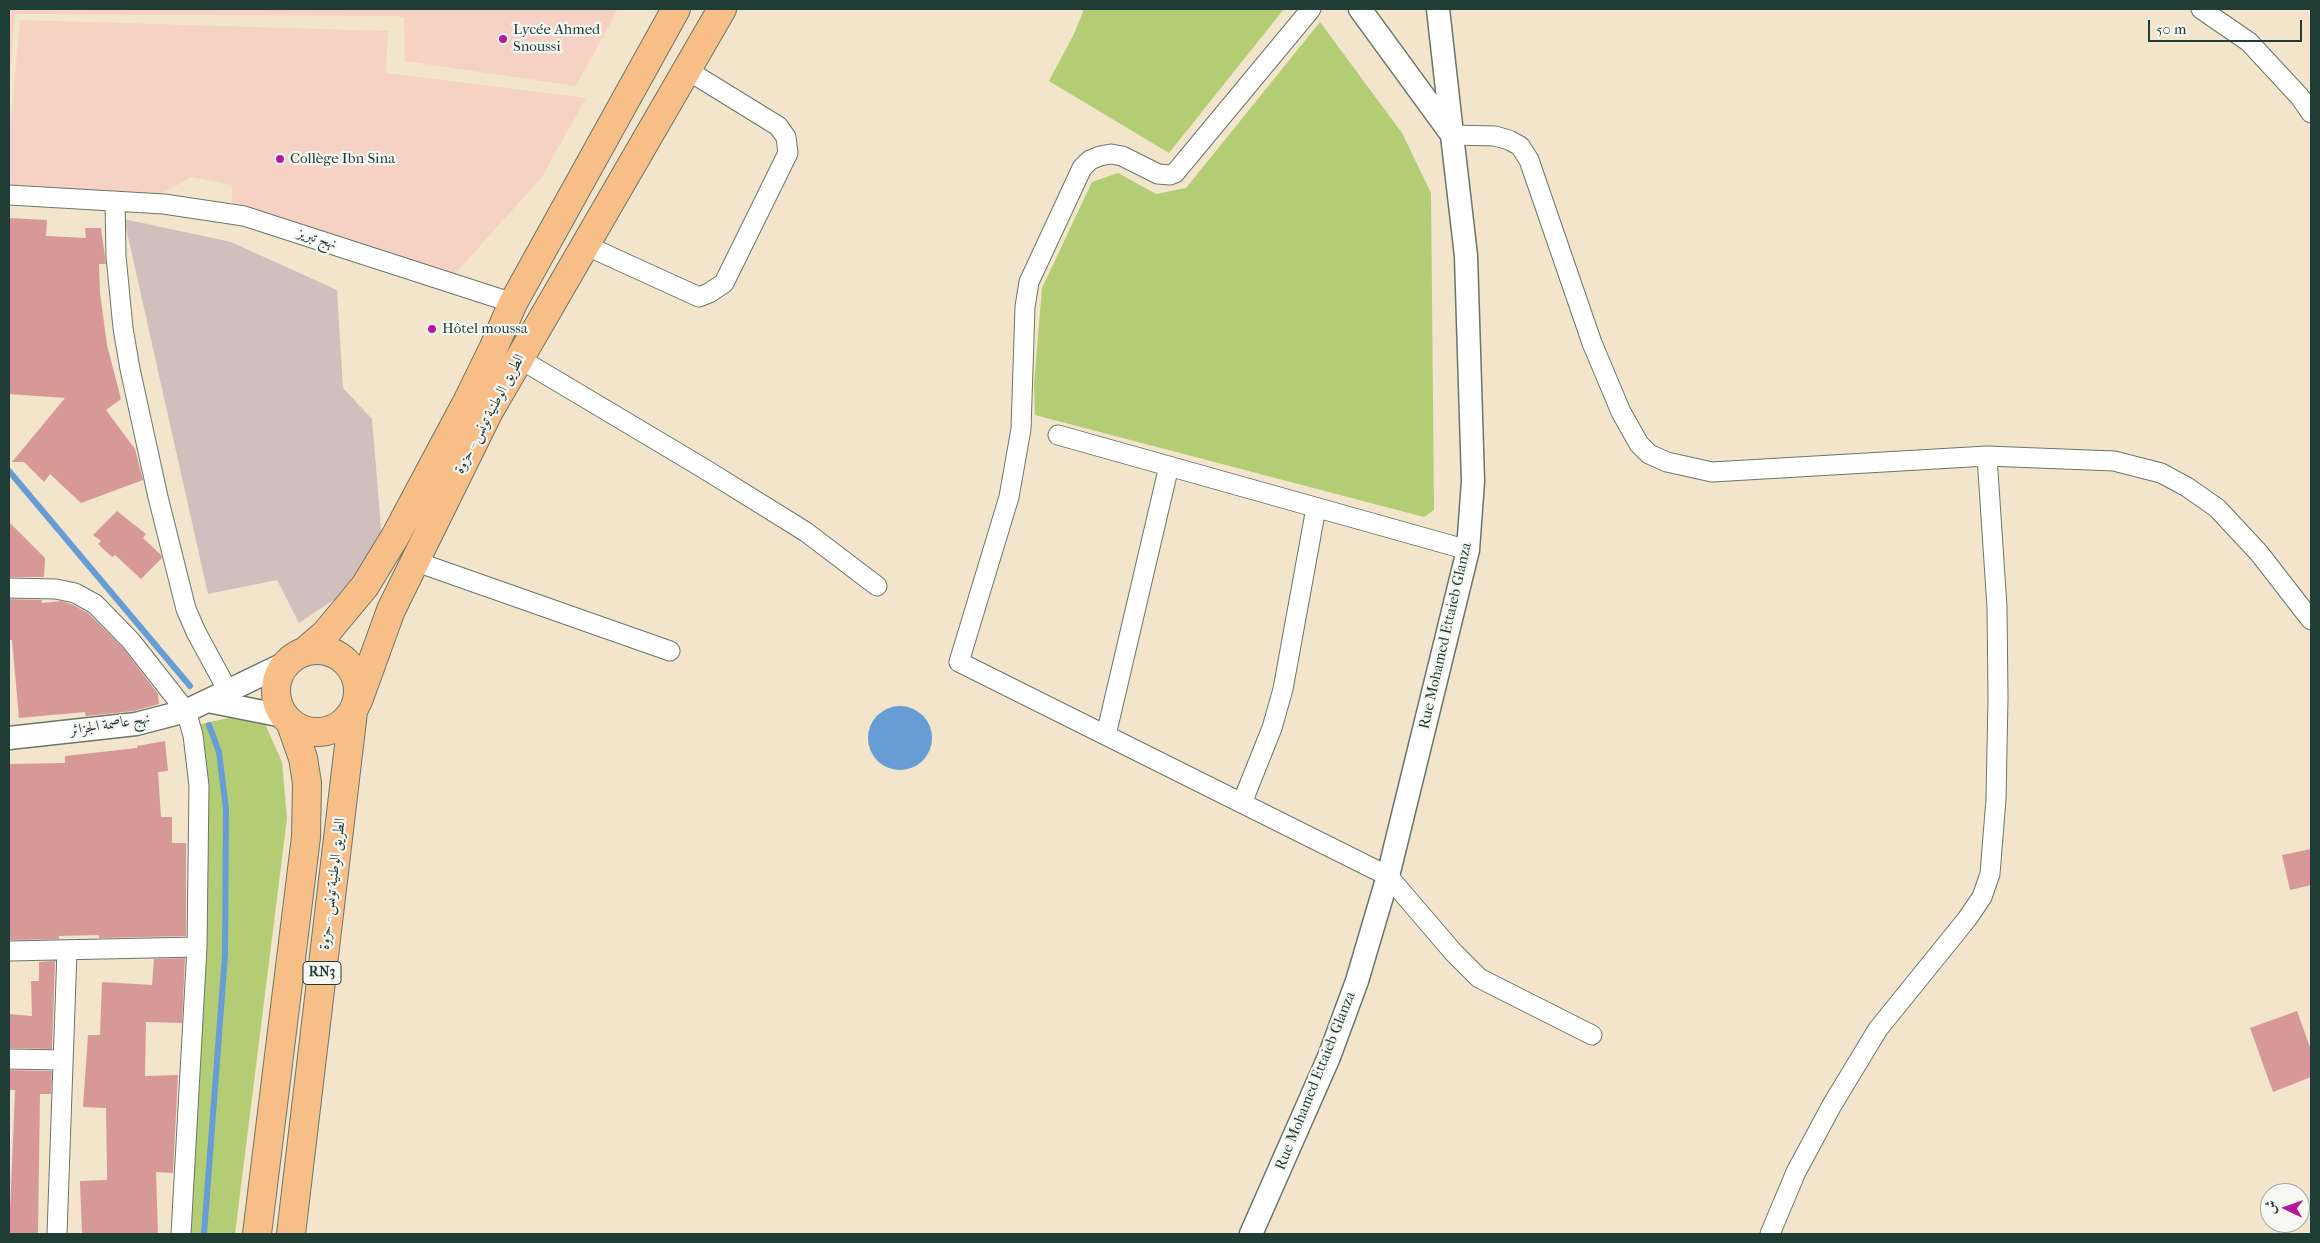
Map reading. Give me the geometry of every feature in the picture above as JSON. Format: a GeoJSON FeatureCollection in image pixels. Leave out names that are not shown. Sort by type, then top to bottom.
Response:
{"type":"FeatureCollection","features":[{"type":"Feature","properties":{"kind":"main road","name":"الطريق الوطنية تونس - حزوة"},"geometry":{"type":"LineString","coordinates":[[291,1234],[310,1065],[356,706],[391,610],[414,561],[478,406],[493,349],[513,303],[676,9]]}},
{"type":"Feature","properties":{"kind":"main road","name":"الطريق الوطنية تونس - حزوة"},"geometry":{"type":"LineString","coordinates":[[296,657],[326,633],[366,586],[478,406],[520,359],[722,9]]}},
{"type":"Feature","properties":{"kind":"main road","name":"RN3"},"geometry":{"type":"LineString","coordinates":[[257,1234],[306,836],[307,783],[303,758],[276,694],[280,671],[296,657],[316,650],[328,651],[340,657],[349,665],[356,676],[359,688],[356,706],[344,723],[332,731],[318,733],[304,731],[287,720]]}},
{"type":"Feature","properties":{"kind":"main road"},"geometry":{"type":"LineString","coordinates":[[278,1062],[310,1065]]}},
{"type":"Feature","properties":{"kind":"street"},"geometry":{"type":"LineString","coordinates":[[1311,9],[1175,172],[1164,175],[1158,174],[1122,156],[1111,154],[1100,156],[1086,164],[1077,178],[1029,282],[1025,307],[1021,429],[1009,497],[959,662],[1388,876],[1454,953],[1479,978],[1592,1035]]}},
{"type":"Feature","properties":{"kind":"street","name":"Rue Mohamed Ettaieb Glanza"},"geometry":{"type":"LineString","coordinates":[[1251,1234],[1329,1056],[1357,981],[1388,876],[1468,550],[1473,481],[1466,256],[1452,135],[1360,9]]}},
{"type":"Feature","properties":{"kind":"street"},"geometry":{"type":"LineString","coordinates":[[1438,9],[1452,135],[1495,136],[1509,140],[1520,146],[1529,160],[1592,343],[1621,412],[1639,444],[1649,454],[1667,462],[1712,472],[1987,456],[2114,461],[2161,474],[2187,487],[2217,508],[2259,553],[2311,620]]}},
{"type":"Feature","properties":{"kind":"street"},"geometry":{"type":"LineString","coordinates":[[2201,9],[2249,42],[2300,97],[2311,112]]}},
{"type":"Feature","properties":{"kind":"street"},"geometry":{"type":"LineString","coordinates":[[585,245],[699,297],[709,294],[724,283],[788,153],[786,137],[778,126],[687,70]]}},
{"type":"Feature","properties":{"kind":"street","name":"نهج تبريز"},"geometry":{"type":"LineString","coordinates":[[9,195],[211,209],[244,216],[513,303]]}},
{"type":"Feature","properties":{"kind":"street"},"geometry":{"type":"LineString","coordinates":[[115,201],[116,256],[123,328],[158,497],[186,609],[196,632],[228,691]]}},
{"type":"Feature","properties":{"kind":"street"},"geometry":{"type":"LineString","coordinates":[[520,359],[806,532],[877,586]]}},
{"type":"Feature","properties":{"kind":"street"},"geometry":{"type":"LineString","coordinates":[[1058,435],[1468,550]]}},
{"type":"Feature","properties":{"kind":"street"},"geometry":{"type":"LineString","coordinates":[[1770,1234],[1796,1172],[1832,1105],[1873,1038],[1938,952],[1967,919],[1982,897],[1990,874],[1996,799],[1998,698],[1997,607],[1987,456]]}},
{"type":"Feature","properties":{"kind":"street"},"geometry":{"type":"LineString","coordinates":[[1106,735],[1169,466]]}},
{"type":"Feature","properties":{"kind":"street"},"geometry":{"type":"LineString","coordinates":[[1242,803],[1272,728],[1283,689],[1316,508]]}},
{"type":"Feature","properties":{"kind":"street"},"geometry":{"type":"LineString","coordinates":[[414,561],[670,652]]}},
{"type":"Feature","properties":{"kind":"street"},"geometry":{"type":"LineString","coordinates":[[9,588],[56,589],[75,593],[95,604],[131,641],[186,711],[193,735],[199,786],[197,947],[181,1234]]}},
{"type":"Feature","properties":{"kind":"street","name":"نهج عاصمة الجزائر"},"geometry":{"type":"LineString","coordinates":[[9,738],[136,724],[186,711],[296,657]]}},
{"type":"Feature","properties":{"kind":"street"},"geometry":{"type":"LineString","coordinates":[[208,701],[287,720]]}},
{"type":"Feature","properties":{"kind":"street"},"geometry":{"type":"LineString","coordinates":[[9,951],[197,947]]}},
{"type":"Feature","properties":{"kind":"street"},"geometry":{"type":"LineString","coordinates":[[57,1234],[67,951]]}},
{"type":"Feature","properties":{"kind":"street"},"geometry":{"type":"LineString","coordinates":[[9,1059],[63,1060]]}},
{"type":"Feature","properties":{"kind":"shaded area","name":"Lycée Ahmed Snoussi"},"geometry":{"type":"Polygon","coordinates":[[[9,9],[618,9],[576,86],[405,61],[404,18],[396,16],[15,14],[9,83],[9,9]]]}},
{"type":"Feature","properties":{"kind":"shaded area","name":"Collège Ibn Sina"},"geometry":{"type":"Polygon","coordinates":[[[20,20],[388,31],[386,73],[586,98],[542,177],[454,275],[232,203],[232,185],[192,177],[155,197],[9,185],[9,142],[20,20]]]}},
{"type":"Feature","properties":{"kind":"shaded area"},"geometry":{"type":"Polygon","coordinates":[[[124,219],[231,242],[337,290],[343,388],[372,419],[382,540],[347,591],[299,623],[277,580],[208,594],[124,219]]]}},
{"type":"Feature","properties":{"kind":"green space"},"geometry":{"type":"Polygon","coordinates":[[[1084,9],[1284,9],[1169,153],[1049,81],[1074,34],[1084,9]]]}},
{"type":"Feature","properties":{"kind":"green space"},"geometry":{"type":"Polygon","coordinates":[[[1320,22],[1402,133],[1431,193],[1434,510],[1424,517],[1035,415],[1034,384],[1042,288],[1092,182],[1118,173],[1156,194],[1186,188],[1320,22]]]}},
{"type":"Feature","properties":{"kind":"green space"},"geometry":{"type":"Polygon","coordinates":[[[237,716],[265,724],[282,762],[287,818],[235,1234],[189,1234],[193,726],[237,716]]]}},
{"type":"Feature","properties":{"kind":"water"},"geometry":{"type":"Polygon","coordinates":[[[894,706],[906,706],[923,715],[930,726],[932,738],[930,750],[923,761],[906,770],[894,770],[882,765],[873,756],[868,744],[868,732],[873,720],[882,711],[894,706]]]}},
{"type":"Feature","properties":{"kind":"building"},"geometry":{"type":"Polygon","coordinates":[[[9,218],[47,220],[46,236],[86,238],[85,228],[101,228],[106,264],[99,264],[100,293],[107,345],[121,399],[106,410],[135,449],[143,480],[81,503],[50,474],[44,482],[24,462],[12,462],[65,398],[9,394],[9,218]]]}},
{"type":"Feature","properties":{"kind":"building"},"geometry":{"type":"Polygon","coordinates":[[[117,511],[146,534],[143,538],[161,555],[162,558],[141,579],[115,555],[112,557],[98,544],[101,541],[93,535],[117,511]]]}},
{"type":"Feature","properties":{"kind":"building"},"geometry":{"type":"Polygon","coordinates":[[[9,522],[45,558],[44,577],[9,577],[9,522]]]}},
{"type":"Feature","properties":{"kind":"building"},"geometry":{"type":"Polygon","coordinates":[[[9,599],[42,600],[42,603],[61,601],[88,613],[123,648],[158,694],[159,704],[134,711],[86,716],[85,712],[19,718],[12,640],[9,640],[9,599]]]}},
{"type":"Feature","properties":{"kind":"building"},"geometry":{"type":"Polygon","coordinates":[[[165,741],[168,771],[158,772],[161,817],[172,817],[172,843],[186,843],[186,936],[99,938],[99,935],[59,936],[59,939],[9,940],[9,764],[65,763],[65,756],[137,748],[137,746],[165,741]]]}},
{"type":"Feature","properties":{"kind":"building"},"geometry":{"type":"Polygon","coordinates":[[[2311,849],[2311,885],[2290,890],[2282,855],[2311,849]]]}},
{"type":"Feature","properties":{"kind":"building"},"geometry":{"type":"Polygon","coordinates":[[[185,958],[182,1023],[146,1022],[145,1076],[178,1075],[173,1173],[156,1172],[158,1234],[82,1234],[80,1181],[107,1180],[106,1108],[83,1107],[88,1035],[100,1035],[102,982],[152,985],[154,959],[185,958]]]}},
{"type":"Feature","properties":{"kind":"building"},"geometry":{"type":"Polygon","coordinates":[[[55,961],[52,1049],[9,1048],[9,1014],[32,1016],[31,981],[39,981],[39,962],[55,961]]]}},
{"type":"Feature","properties":{"kind":"building"},"geometry":{"type":"Polygon","coordinates":[[[2297,1011],[2311,1050],[2311,1077],[2273,1092],[2250,1028],[2297,1011]]]}},
{"type":"Feature","properties":{"kind":"building"},"geometry":{"type":"Polygon","coordinates":[[[9,1070],[52,1071],[51,1094],[40,1094],[38,1234],[9,1234],[15,1090],[9,1090],[9,1070]]]}},
{"type":"Feature","properties":{"kind":"waterway"},"geometry":{"type":"LineString","coordinates":[[9,471],[190,686]]}},
{"type":"Feature","properties":{"kind":"waterway"},"geometry":{"type":"LineString","coordinates":[[204,1234],[225,955],[226,809],[219,752],[209,725]]}},
{"type":"Feature","properties":{"kind":"place","name":"Lycée Ahmed Snoussi"},"geometry":{"type":"Point","coordinates":[503,39]}},
{"type":"Feature","properties":{"kind":"place","name":"Collège Ibn Sina"},"geometry":{"type":"Point","coordinates":[280,159]}},
{"type":"Feature","properties":{"kind":"place","name":"Hôtel moussa"},"geometry":{"type":"Point","coordinates":[432,329]}}]}
